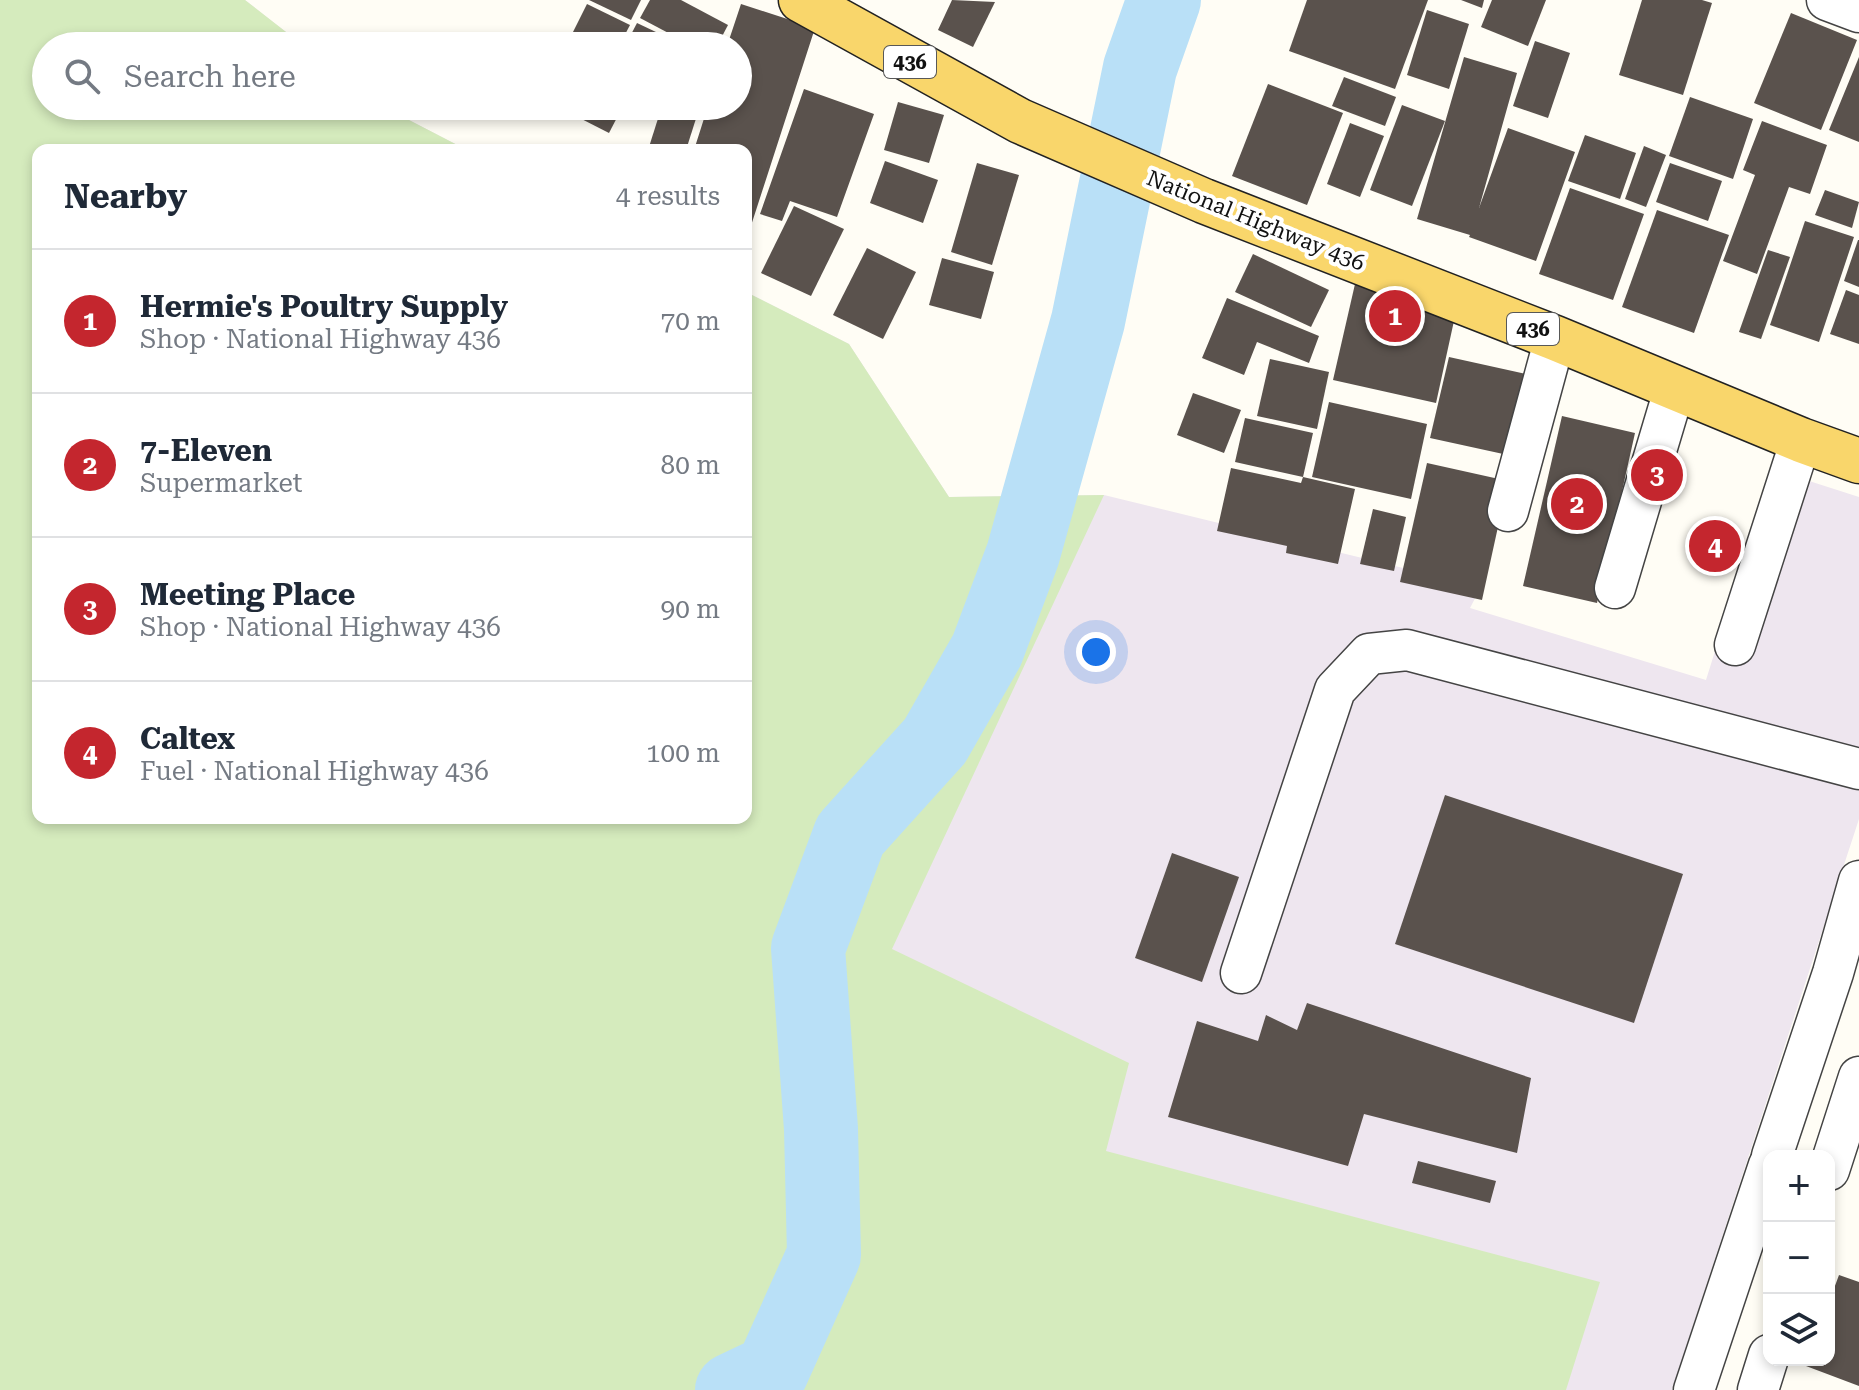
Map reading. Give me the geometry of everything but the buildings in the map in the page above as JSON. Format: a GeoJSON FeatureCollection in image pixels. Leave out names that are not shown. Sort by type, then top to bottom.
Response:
{"type":"FeatureCollection","features":[{"type":"Feature","properties":{"kind":"main road","name":"National Highway 436"},"geometry":{"type":"LineString","coordinates":[[821,6],[1020,121],[1204,201],[1859,461]]}},
{"type":"Feature","properties":{"kind":"street"},"geometry":{"type":"LineString","coordinates":[[1827,0],[1859,12]]}},
{"type":"Feature","properties":{"kind":"street"},"geometry":{"type":"LineString","coordinates":[[1508,511],[1555,338]]}},
{"type":"Feature","properties":{"kind":"street"},"geometry":{"type":"LineString","coordinates":[[1615,588],[1675,387]]}},
{"type":"Feature","properties":{"kind":"street"},"geometry":{"type":"LineString","coordinates":[[1735,645],[1801,440]]}},
{"type":"Feature","properties":{"kind":"street"},"geometry":{"type":"LineString","coordinates":[[1241,973],[1335,690],[1369,654],[1407,650],[1859,769]]}},
{"type":"Feature","properties":{"kind":"street"},"geometry":{"type":"LineString","coordinates":[[1774,1150],[1833,973],[1859,881]]}},
{"type":"Feature","properties":{"kind":"street"},"geometry":{"type":"LineString","coordinates":[[1835,1151],[1859,1077]]}},
{"type":"Feature","properties":{"kind":"street"},"geometry":{"type":"LineString","coordinates":[[1694,1390],[1763,1183]]}},
{"type":"Feature","properties":{"kind":"street"},"geometry":{"type":"LineString","coordinates":[[1758,1390],[1766,1366]]}},
{"type":"Feature","properties":{"kind":"shaded area"},"geometry":{"type":"Polygon","coordinates":[[[0,0],[245,0],[286,32],[32,32],[32,120],[409,120],[455,144],[32,144],[32,824],[752,824],[752,295],[849,344],[949,497],[1104,495],[1481,587],[1470,608],[1706,680],[1772,469],[1859,497],[1859,819],[1672,1390],[0,1390],[0,0]]]}},
{"type":"Feature","properties":{"kind":"green space"},"geometry":{"type":"Polygon","coordinates":[[[0,0],[245,0],[286,32],[32,32],[32,120],[409,120],[455,144],[32,144],[32,824],[752,824],[752,295],[849,344],[949,497],[1104,495],[892,949],[1129,1063],[1106,1151],[1600,1282],[1566,1390],[0,1390],[0,0]]]}},
{"type":"Feature","properties":{"kind":"waterway"},"geometry":{"type":"LineString","coordinates":[[732,1390],[772,1371],[824,1255],[821,1129],[808,948],[850,835],[935,741],[987,650],[1023,554],[1088,321],[1140,68],[1164,0]]}},
{"type":"Feature","properties":{"kind":"place","name":"Hermie's Poultry Supply"},"geometry":{"type":"Point","coordinates":[1395,316]}},
{"type":"Feature","properties":{"kind":"place","name":"Meeting Place"},"geometry":{"type":"Point","coordinates":[1657,475]}},
{"type":"Feature","properties":{"kind":"place","name":"7-Eleven"},"geometry":{"type":"Point","coordinates":[1577,504]}},
{"type":"Feature","properties":{"kind":"place","name":"Caltex"},"geometry":{"type":"Point","coordinates":[1715,546]}}]}
